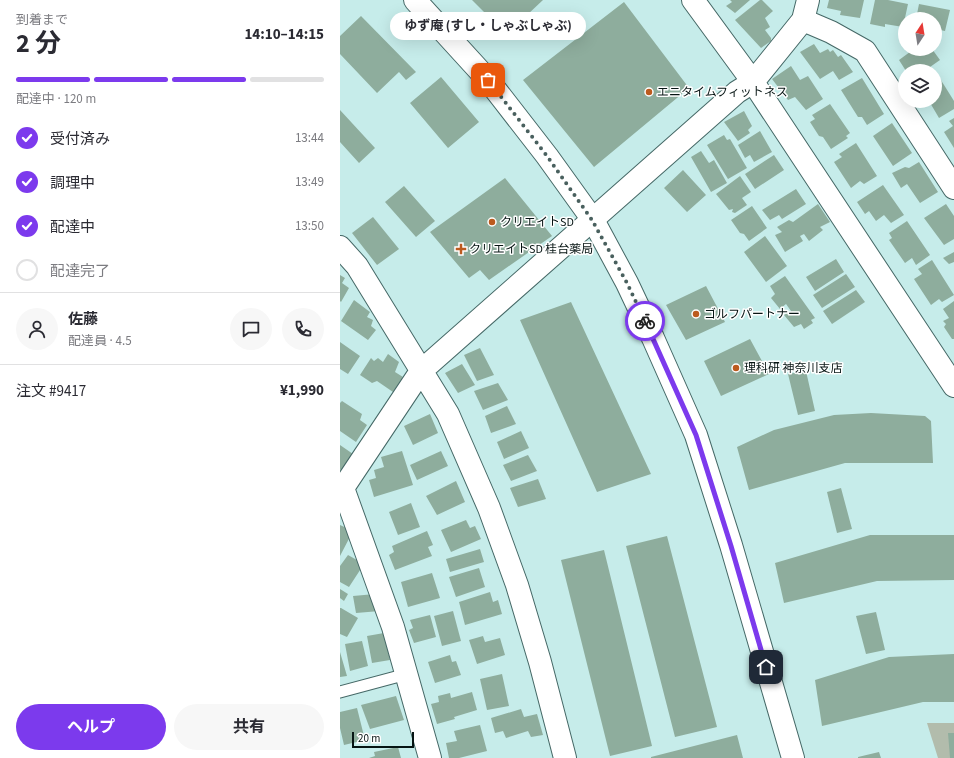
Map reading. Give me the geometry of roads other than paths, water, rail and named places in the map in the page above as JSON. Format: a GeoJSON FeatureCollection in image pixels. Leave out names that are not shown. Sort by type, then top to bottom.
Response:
{"type":"FeatureCollection","features":[{"type":"Feature","properties":{"kind":"street"},"geometry":{"type":"LineString","coordinates":[[415,0],[488,80],[547,156],[592,220],[627,283],[696,435],[731,546],[793,758]]}},
{"type":"Feature","properties":{"kind":"street"},"geometry":{"type":"LineString","coordinates":[[693,0],[753,82],[954,386]]}},
{"type":"Feature","properties":{"kind":"street"},"geometry":{"type":"LineString","coordinates":[[430,758],[393,627],[341,491],[421,371],[737,92],[753,82],[805,10],[831,32],[865,51],[954,188]]}},
{"type":"Feature","properties":{"kind":"street"},"geometry":{"type":"LineString","coordinates":[[340,247],[357,266],[448,414],[489,508],[517,585],[540,662],[565,758]]}},
{"type":"Feature","properties":{"kind":"lane"},"geometry":{"type":"LineString","coordinates":[[340,692],[406,674]]}},
{"type":"Feature","properties":{"kind":"place","name":"ゆず庵 (すし・しゃぶしゃぶ)"},"geometry":{"type":"Point","coordinates":[488,80]}},
{"type":"Feature","properties":{"kind":"place","name":"エニタイムフィットネス"},"geometry":{"type":"Point","coordinates":[649,92]}},
{"type":"Feature","properties":{"kind":"place","name":"クリエイトSD"},"geometry":{"type":"Point","coordinates":[492,222]}},
{"type":"Feature","properties":{"kind":"place","name":"クリエイトSD 桂台薬局"},"geometry":{"type":"Point","coordinates":[461,249]}},
{"type":"Feature","properties":{"kind":"place","name":"ゴルフパートナー"},"geometry":{"type":"Point","coordinates":[696,314]}},
{"type":"Feature","properties":{"kind":"place","name":"理科研 神奈川支店"},"geometry":{"type":"Point","coordinates":[736,368]}}]}
